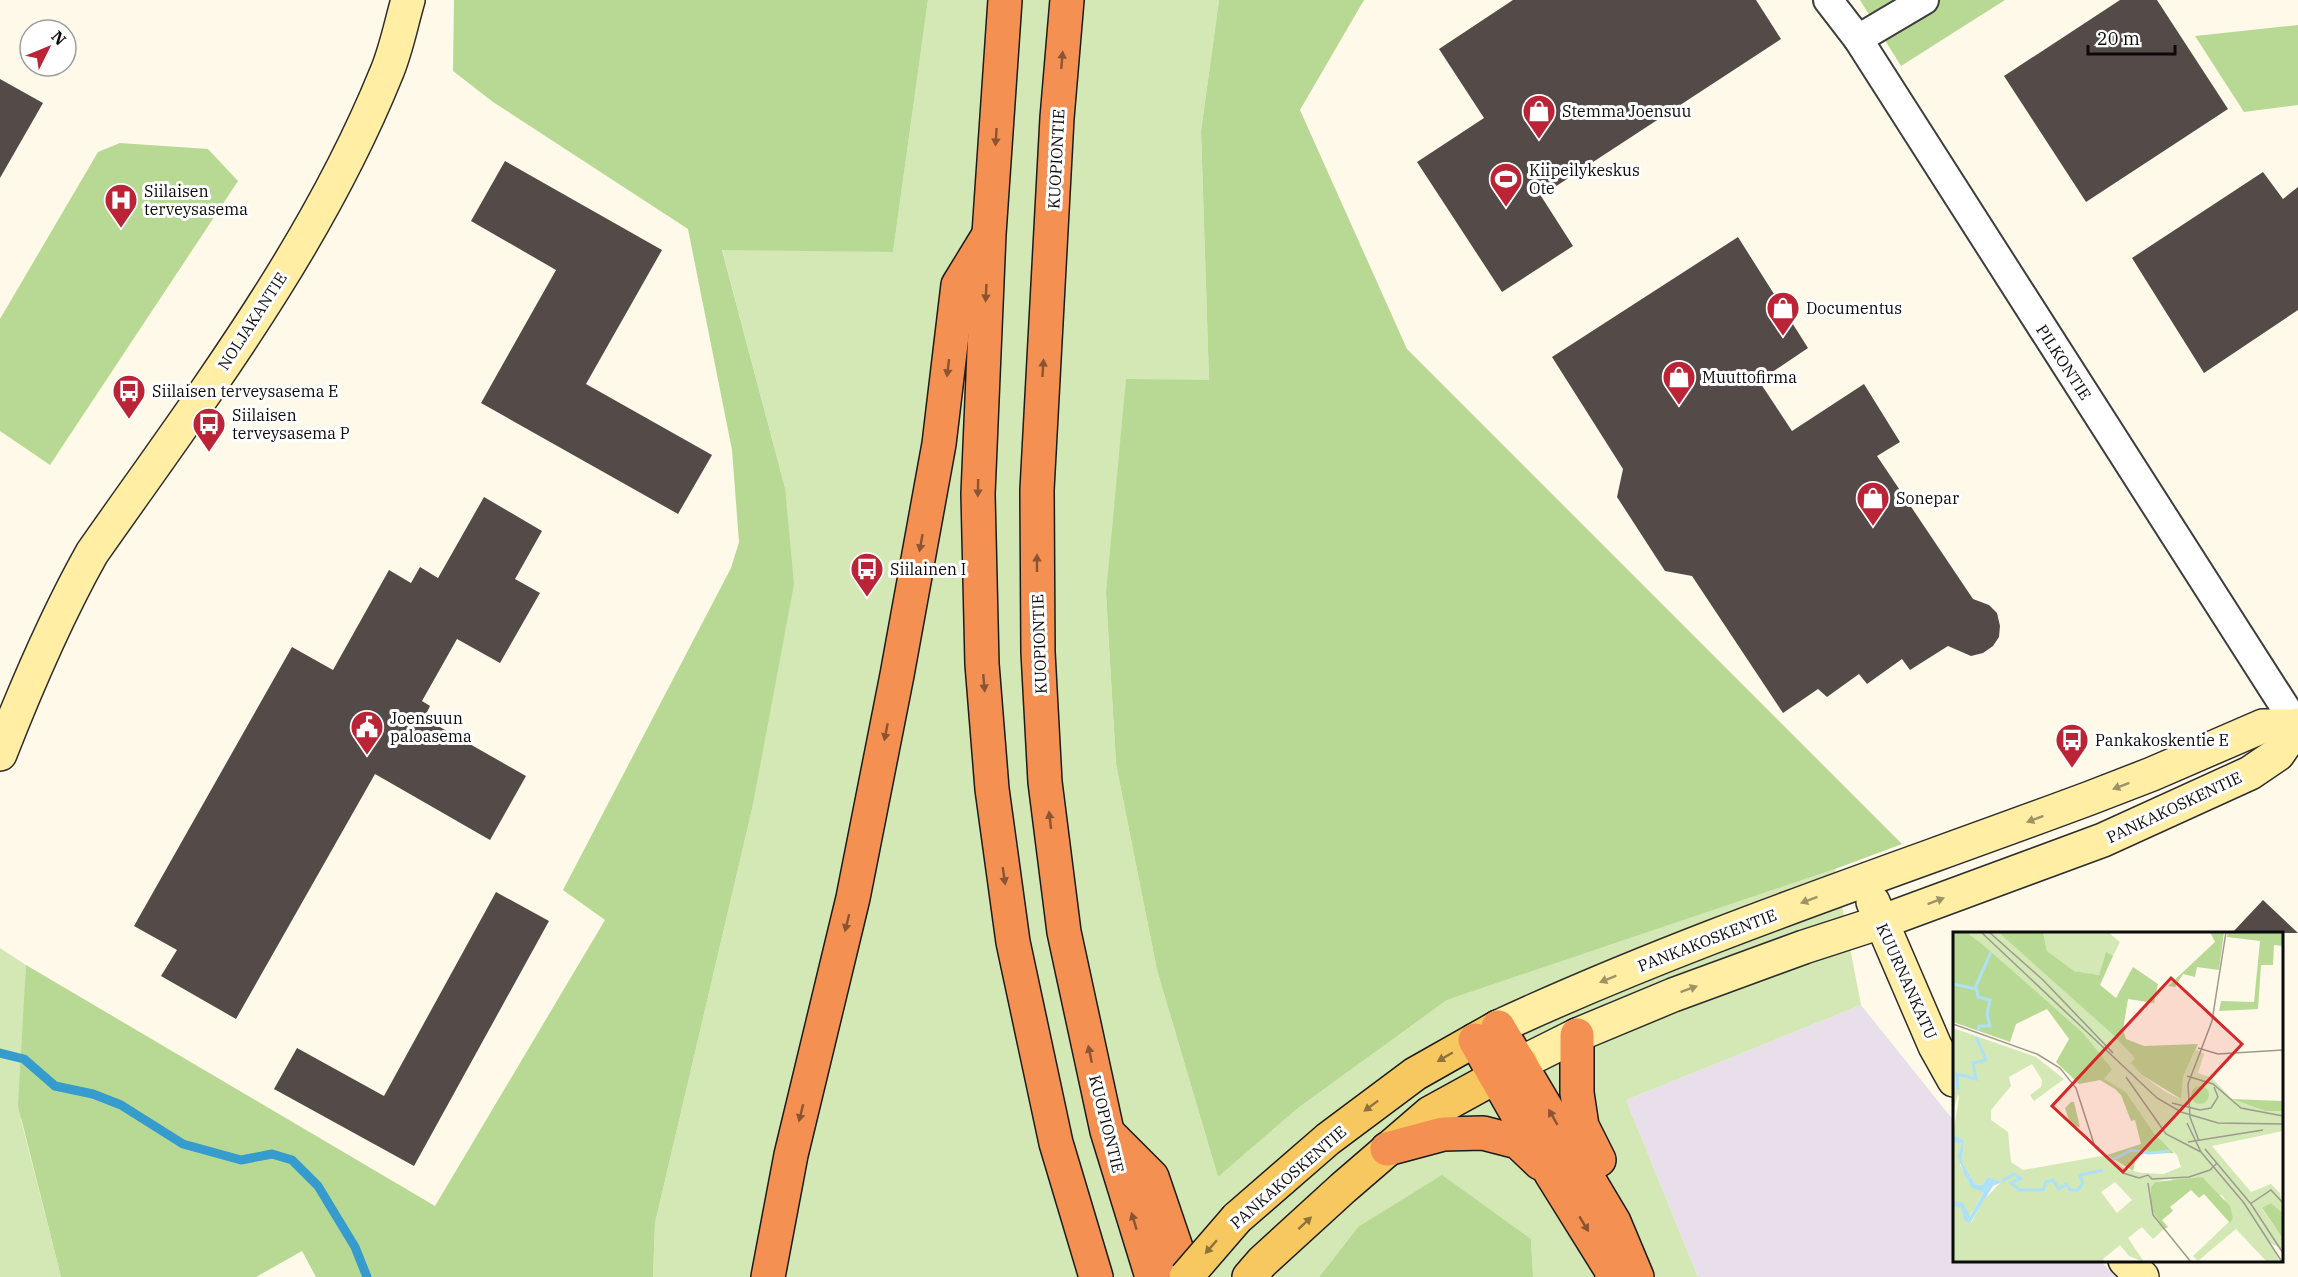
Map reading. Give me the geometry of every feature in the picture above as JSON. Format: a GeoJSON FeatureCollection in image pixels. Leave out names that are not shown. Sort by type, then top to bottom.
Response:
{"type":"FeatureCollection","features":[{"type":"Feature","properties":{"kind":"highway"},"geometry":{"type":"LineString","coordinates":[[1005,0],[989,234],[978,494],[982,664],[992,789],[1013,942],[1056,1143],[1096,1277]]}},
{"type":"Feature","properties":{"kind":"highway","name":"KUOPIONTIE"},"geometry":{"type":"LineString","coordinates":[[1067,0],[1036,490],[1038,652],[1045,782],[1064,932],[1107,1131],[1152,1277]]}},
{"type":"Feature","properties":{"kind":"highway"},"geometry":{"type":"LineString","coordinates":[[768,1277],[791,1155],[853,898],[897,675],[939,444],[958,285],[989,234]]}},
{"type":"Feature","properties":{"kind":"highway"},"geometry":{"type":"LineString","coordinates":[[1486,1034],[1508,1070],[1614,1222],[1637,1277]]}},
{"type":"Feature","properties":{"kind":"highway"},"geometry":{"type":"LineString","coordinates":[[1577,1035],[1577,1093],[1582,1126],[1613,1190],[1614,1222]]}},
{"type":"Feature","properties":{"kind":"highway"},"geometry":{"type":"LineString","coordinates":[[1508,1070],[1552,1175],[1610,1268],[1613,1277]]}},
{"type":"Feature","properties":{"kind":"highway"},"geometry":{"type":"LineString","coordinates":[[1107,1131],[1152,1177],[1186,1277]]}},
{"type":"Feature","properties":{"kind":"highway"},"geometry":{"type":"LineString","coordinates":[[1387,1149],[1443,1134],[1483,1133],[1518,1143],[1552,1175]]}},
{"type":"Feature","properties":{"kind":"main road","name":"NOLJAKANTIE"},"geometry":{"type":"LineString","coordinates":[[0,754],[46,644],[92,553],[252,324],[302,245],[349,159],[387,72],[408,0]]}},
{"type":"Feature","properties":{"kind":"main road","name":"PANKAKOSKENTIE"},"geometry":{"type":"LineString","coordinates":[[1186,1277],[1237,1218],[1328,1138],[1414,1074],[1486,1034],[1546,1005],[1703,940],[2090,798],[2263,726],[2297,726]]}},
{"type":"Feature","properties":{"kind":"main road","name":"PANKAKOSKENTIE"},"geometry":{"type":"LineString","coordinates":[[1256,1270],[1387,1149],[1430,1113],[1508,1070],[1577,1035],[1672,995],[1881,922],[2103,840],[2250,773],[2278,753],[2297,726]]}},
{"type":"Feature","properties":{"kind":"main road","name":"KUURNANKATU"},"geometry":{"type":"LineString","coordinates":[[1864,880],[1935,1046],[1953,1078]]}},
{"type":"Feature","properties":{"kind":"main road"},"geometry":{"type":"LineString","coordinates":[[2127,1262],[2142,1277]]}},
{"type":"Feature","properties":{"kind":"street","name":"PILKONTIE"},"geometry":{"type":"LineString","coordinates":[[1827,0],[1858,39],[2297,726]]}},
{"type":"Feature","properties":{"kind":"street"},"geometry":{"type":"LineString","coordinates":[[1858,39],[1924,0]]}},
{"type":"Feature","properties":{"kind":"shaded area"},"geometry":{"type":"Polygon","coordinates":[[[1861,1005],[1953,1120],[1953,1262],[2101,1262],[2117,1277],[1698,1277],[1626,1100],[1861,1005]]]}},
{"type":"Feature","properties":{"kind":"green space"},"geometry":{"type":"Polygon","coordinates":[[[454,0],[928,0],[893,252],[722,250],[785,488],[794,584],[752,809],[655,1223],[653,1277],[316,1277],[302,1251],[256,1277],[61,1277],[18,1106],[26,965],[435,1206],[605,920],[563,890],[731,568],[739,542],[732,450],[688,229],[493,102],[453,71],[454,0]]]}},
{"type":"Feature","properties":{"kind":"green space"},"geometry":{"type":"Polygon","coordinates":[[[928,0],[1219,0],[1201,131],[1209,380],[1106,594],[1116,764],[1157,970],[1218,1177],[1298,1108],[1447,1000],[1835,869],[1861,1005],[1626,1100],[1698,1277],[1533,1277],[1531,1239],[1358,1227],[1319,1277],[653,1277],[655,1223],[752,809],[785,488],[722,249],[893,252],[928,0]]]}},
{"type":"Feature","properties":{"kind":"green space"},"geometry":{"type":"Polygon","coordinates":[[[1219,0],[1364,0],[1300,110],[1407,349],[1902,844],[1835,869],[1447,1000],[1298,1108],[1218,1177],[1157,970],[1116,764],[1106,594],[1126,379],[1209,380],[1201,131],[1219,0]]]}},
{"type":"Feature","properties":{"kind":"green space"},"geometry":{"type":"Polygon","coordinates":[[[1860,0],[2005,0],[1901,66],[1860,0]]]}},
{"type":"Feature","properties":{"kind":"green space"},"geometry":{"type":"Polygon","coordinates":[[[2298,25],[2298,105],[2244,112],[2195,36],[2298,25]]]}},
{"type":"Feature","properties":{"kind":"green space"},"geometry":{"type":"Polygon","coordinates":[[[120,143],[208,149],[238,181],[50,465],[0,431],[0,319],[98,152],[120,143]]]}},
{"type":"Feature","properties":{"kind":"green space"},"geometry":{"type":"Polygon","coordinates":[[[0,948],[26,965],[21,1120],[61,1277],[0,1277],[0,948]]]}},
{"type":"Feature","properties":{"kind":"green space"},"geometry":{"type":"Polygon","coordinates":[[[1442,1175],[1531,1239],[1533,1277],[1319,1277],[1358,1227],[1442,1175]]]}},
{"type":"Feature","properties":{"kind":"building","name":"Stemma Joensuu"},"geometry":{"type":"Polygon","coordinates":[[[1513,0],[1756,0],[1781,39],[1541,196],[1573,246],[1502,292],[1417,162],[1484,118],[1439,49],[1513,0]]]}},
{"type":"Feature","properties":{"kind":"building"},"geometry":{"type":"Polygon","coordinates":[[[2120,0],[2157,0],[2228,109],[2086,202],[2004,76],[2120,0]]]}},
{"type":"Feature","properties":{"kind":"building"},"geometry":{"type":"Polygon","coordinates":[[[0,79],[43,103],[0,178],[0,79]]]}},
{"type":"Feature","properties":{"kind":"building"},"geometry":{"type":"Polygon","coordinates":[[[505,161],[662,250],[586,384],[712,455],[678,514],[481,403],[556,270],[471,221],[505,161]]]}},
{"type":"Feature","properties":{"kind":"building"},"geometry":{"type":"Polygon","coordinates":[[[2263,172],[2283,199],[2298,187],[2298,310],[2204,373],[2132,258],[2263,172]]]}},
{"type":"Feature","properties":{"kind":"building"},"geometry":{"type":"Polygon","coordinates":[[[1738,237],[1808,348],[1759,381],[1792,431],[1864,384],[1900,442],[1877,456],[1973,599],[1989,605],[1997,613],[2000,626],[1999,637],[1993,646],[1983,653],[1971,656],[1948,646],[1910,670],[1902,659],[1867,684],[1859,674],[1827,697],[1818,689],[1783,713],[1692,576],[1665,571],[1617,497],[1623,469],[1552,357],[1738,237]]]}},
{"type":"Feature","properties":{"kind":"building"},"geometry":{"type":"Polygon","coordinates":[[[484,497],[542,531],[515,579],[540,593],[500,663],[457,639],[422,701],[430,706],[424,718],[526,776],[490,840],[375,774],[236,1019],[161,976],[177,950],[134,926],[292,647],[333,670],[389,570],[411,583],[420,567],[438,578],[484,497]]]}},
{"type":"Feature","properties":{"kind":"building"},"geometry":{"type":"Polygon","coordinates":[[[496,892],[549,921],[414,1166],[274,1089],[297,1048],[384,1096],[496,892]]]}},
{"type":"Feature","properties":{"kind":"building"},"geometry":{"type":"Polygon","coordinates":[[[2263,900],[2298,933],[2283,932],[2233,932],[2263,900]]]}},
{"type":"Feature","properties":{"kind":"waterway"},"geometry":{"type":"LineString","coordinates":[[0,1053],[24,1059],[55,1086],[93,1094],[121,1105],[183,1144],[241,1160],[272,1154],[292,1160],[318,1186],[355,1247],[367,1277]]}},
{"type":"Feature","properties":{"kind":"place","name":"Stemma Joensuu"},"geometry":{"type":"Point","coordinates":[1539,140]}},
{"type":"Feature","properties":{"kind":"place","name":"Kiipeilykeskus Ote"},"geometry":{"type":"Point","coordinates":[1506,208]}},
{"type":"Feature","properties":{"kind":"place","name":"Siilaisen terveysasema"},"geometry":{"type":"Point","coordinates":[121,229]}},
{"type":"Feature","properties":{"kind":"place","name":"Documentus"},"geometry":{"type":"Point","coordinates":[1783,337]}},
{"type":"Feature","properties":{"kind":"place","name":"Muuttofirma"},"geometry":{"type":"Point","coordinates":[1679,406]}},
{"type":"Feature","properties":{"kind":"place","name":"Siilaisen terveysasema E"},"geometry":{"type":"Point","coordinates":[129,420]}},
{"type":"Feature","properties":{"kind":"place","name":"Siilaisen terveysasema P"},"geometry":{"type":"Point","coordinates":[209,453]}},
{"type":"Feature","properties":{"kind":"place","name":"Sonepar"},"geometry":{"type":"Point","coordinates":[1873,527]}},
{"type":"Feature","properties":{"kind":"place","name":"Siilainen I"},"geometry":{"type":"Point","coordinates":[867,598]}},
{"type":"Feature","properties":{"kind":"place","name":"Joensuun paloasema"},"geometry":{"type":"Point","coordinates":[367,756]}},
{"type":"Feature","properties":{"kind":"place","name":"Pankakoskentie E"},"geometry":{"type":"Point","coordinates":[2072,769]}}]}
